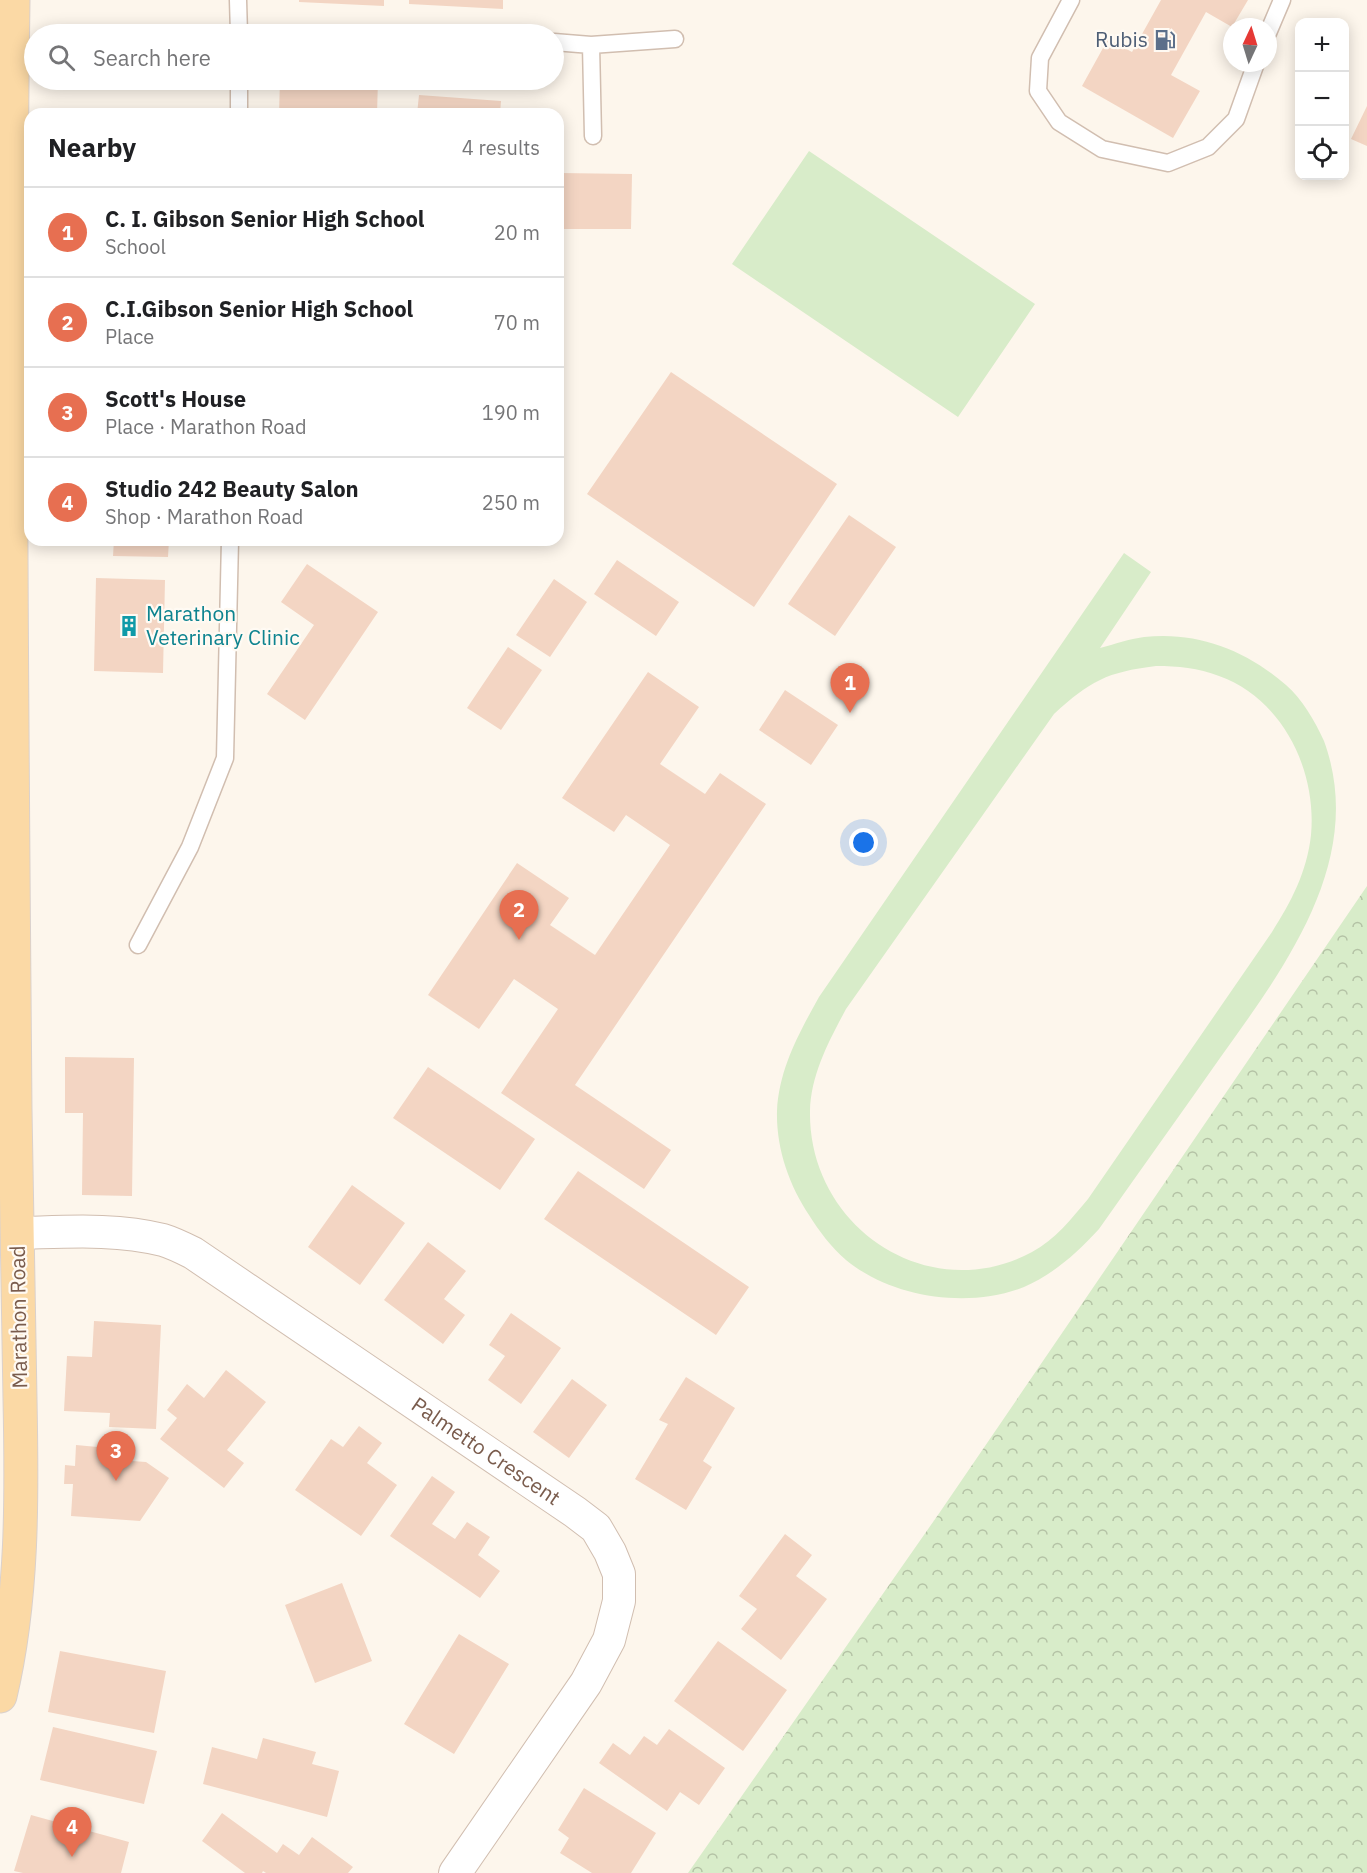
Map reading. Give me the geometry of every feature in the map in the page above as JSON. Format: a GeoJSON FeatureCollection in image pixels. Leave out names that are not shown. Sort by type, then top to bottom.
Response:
{"type":"FeatureCollection","features":[{"type":"Feature","properties":{"kind":"main road","name":"Marathon Road"},"geometry":{"type":"LineString","coordinates":[[0,1696],[12,1638],[19,1536],[21,1424],[18,1233],[7,941],[11,480],[21,172],[13,0]]}},
{"type":"Feature","properties":{"kind":"street","name":"Palmetto Crescent"},"geometry":{"type":"LineString","coordinates":[[18,1233],[107,1231],[165,1241],[193,1253],[596,1528],[610,1551],[619,1574],[619,1600],[609,1640],[586,1683],[455,1873]]}},
{"type":"Feature","properties":{"kind":"lane"},"geometry":{"type":"LineString","coordinates":[[238,0],[239,24]]}},
{"type":"Feature","properties":{"kind":"lane"},"geometry":{"type":"LineString","coordinates":[[1071,0],[1040,58],[1038,91],[1059,122],[1102,149],[1168,163],[1208,147],[1236,119],[1253,72]]}},
{"type":"Feature","properties":{"kind":"lane"},"geometry":{"type":"LineString","coordinates":[[1274,18],[1282,0]]}},
{"type":"Feature","properties":{"kind":"lane"},"geometry":{"type":"LineString","coordinates":[[564,43],[591,45],[675,39]]}},
{"type":"Feature","properties":{"kind":"lane"},"geometry":{"type":"LineString","coordinates":[[591,45],[593,136]]}},
{"type":"Feature","properties":{"kind":"lane"},"geometry":{"type":"LineString","coordinates":[[239,90],[239,108]]}},
{"type":"Feature","properties":{"kind":"lane"},"geometry":{"type":"LineString","coordinates":[[138,945],[190,847],[225,758],[230,546]]}},
{"type":"Feature","properties":{"kind":"green space"},"geometry":{"type":"Polygon","coordinates":[[[809,151],[1035,304],[958,417],[732,264],[809,151]]]}},
{"type":"Feature","properties":{"kind":"green space"},"geometry":{"type":"Polygon","coordinates":[[[1124,553],[1151,572],[1100,648],[1127,640],[1164,636],[1202,640],[1220,646],[1254,662],[1286,685],[1303,704],[1317,726],[1324,741],[1335,785],[1335,828],[1327,869],[1312,910],[1293,949],[1270,987],[1099,1229],[1065,1262],[1035,1282],[1002,1294],[979,1297],[932,1296],[908,1291],[865,1273],[846,1260],[821,1233],[790,1179],[781,1152],[777,1125],[779,1096],[786,1066],[797,1038],[819,997],[1124,553]],[[1156,666],[1124,671],[1100,680],[1078,693],[1054,714],[846,1009],[822,1058],[811,1097],[810,1111],[815,1152],[829,1189],[852,1221],[881,1246],[915,1262],[953,1270],[992,1267],[1032,1252],[1063,1228],[1088,1199],[1272,932],[1297,886],[1309,849],[1311,811],[1308,786],[1291,740],[1278,720],[1242,687],[1203,671],[1156,666]]]}},
{"type":"Feature","properties":{"kind":"green space"},"geometry":{"type":"Polygon","coordinates":[[[1367,886],[1367,1873],[688,1873],[940,1512],[1367,886]]]}},
{"type":"Feature","properties":{"kind":"building"},"geometry":{"type":"Polygon","coordinates":[[[299,0],[384,0],[384,6],[299,2],[299,0]]]}},
{"type":"Feature","properties":{"kind":"building"},"geometry":{"type":"Polygon","coordinates":[[[409,0],[503,0],[503,9],[409,4],[409,0]]]}},
{"type":"Feature","properties":{"kind":"building"},"geometry":{"type":"Polygon","coordinates":[[[1161,0],[1248,0],[1237,18],[1223,18],[1223,22],[1206,12],[1171,75],[1200,91],[1173,138],[1082,86],[1108,39],[1132,52],[1161,0]]]}},
{"type":"Feature","properties":{"kind":"building"},"geometry":{"type":"Polygon","coordinates":[[[280,90],[378,90],[377,108],[279,108],[280,90]]]}},
{"type":"Feature","properties":{"kind":"building"},"geometry":{"type":"Polygon","coordinates":[[[419,95],[501,101],[500,108],[418,108],[419,95]]]}},
{"type":"Feature","properties":{"kind":"building"},"geometry":{"type":"Polygon","coordinates":[[[1367,106],[1367,146],[1351,139],[1367,106]]]}},
{"type":"Feature","properties":{"kind":"building"},"geometry":{"type":"Polygon","coordinates":[[[564,173],[632,174],[631,229],[564,229],[564,173]]]}},
{"type":"Feature","properties":{"kind":"building"},"geometry":{"type":"Polygon","coordinates":[[[671,372],[837,484],[754,607],[587,494],[671,372]]]}},
{"type":"Feature","properties":{"kind":"building"},"geometry":{"type":"Polygon","coordinates":[[[849,515],[896,547],[835,636],[788,604],[849,515]]]}},
{"type":"Feature","properties":{"kind":"building"},"geometry":{"type":"Polygon","coordinates":[[[114,546],[169,546],[168,557],[113,556],[114,546]]]}},
{"type":"Feature","properties":{"kind":"building"},"geometry":{"type":"Polygon","coordinates":[[[617,560],[679,602],[656,636],[594,594],[617,560]]]}},
{"type":"Feature","properties":{"kind":"building"},"geometry":{"type":"Polygon","coordinates":[[[307,564],[378,612],[305,720],[267,694],[314,625],[281,602],[307,564]]]}},
{"type":"Feature","properties":{"kind":"building","name":"Marathon Veterinary Clinic"},"geometry":{"type":"Polygon","coordinates":[[[96,578],[165,580],[163,673],[94,671],[96,578]]]}},
{"type":"Feature","properties":{"kind":"building"},"geometry":{"type":"Polygon","coordinates":[[[554,579],[587,602],[550,657],[516,635],[554,579]]]}},
{"type":"Feature","properties":{"kind":"building"},"geometry":{"type":"Polygon","coordinates":[[[508,647],[542,670],[501,730],[467,708],[508,647]]]}},
{"type":"Feature","properties":{"kind":"building"},"geometry":{"type":"Polygon","coordinates":[[[648,672],[699,707],[660,764],[705,794],[720,773],[766,804],[575,1085],[671,1150],[644,1189],[501,1093],[558,1009],[514,979],[479,1029],[428,995],[517,863],[569,898],[550,925],[595,955],[670,845],[626,815],[614,832],[562,798],[648,672]]]}},
{"type":"Feature","properties":{"kind":"building"},"geometry":{"type":"Polygon","coordinates":[[[785,690],[838,725],[811,765],[759,730],[785,690]]]}},
{"type":"Feature","properties":{"kind":"building"},"geometry":{"type":"Polygon","coordinates":[[[65,1057],[134,1058],[132,1196],[82,1195],[83,1113],[65,1113],[65,1057]]]}},
{"type":"Feature","properties":{"kind":"building"},"geometry":{"type":"Polygon","coordinates":[[[428,1067],[535,1139],[500,1190],[393,1118],[428,1067]]]}},
{"type":"Feature","properties":{"kind":"building"},"geometry":{"type":"Polygon","coordinates":[[[578,1171],[749,1287],[716,1335],[544,1219],[578,1171]]]}},
{"type":"Feature","properties":{"kind":"building"},"geometry":{"type":"Polygon","coordinates":[[[352,1185],[405,1223],[360,1285],[308,1247],[352,1185]]]}},
{"type":"Feature","properties":{"kind":"building"},"geometry":{"type":"Polygon","coordinates":[[[428,1242],[466,1271],[444,1299],[465,1315],[443,1344],[384,1300],[428,1242]]]}},
{"type":"Feature","properties":{"kind":"building"},"geometry":{"type":"Polygon","coordinates":[[[511,1313],[561,1348],[521,1404],[488,1380],[505,1356],[489,1345],[511,1313]]]}},
{"type":"Feature","properties":{"kind":"building"},"geometry":{"type":"Polygon","coordinates":[[[94,1321],[161,1325],[156,1429],[109,1427],[110,1413],[64,1411],[67,1356],[92,1357],[94,1321]]]}},
{"type":"Feature","properties":{"kind":"building"},"geometry":{"type":"Polygon","coordinates":[[[226,1370],[266,1402],[227,1450],[244,1463],[224,1488],[160,1439],[177,1418],[167,1410],[187,1384],[204,1398],[226,1370]]]}},
{"type":"Feature","properties":{"kind":"building"},"geometry":{"type":"Polygon","coordinates":[[[686,1377],[735,1408],[703,1461],[712,1467],[686,1510],[635,1479],[668,1424],[659,1420],[686,1377]]]}},
{"type":"Feature","properties":{"kind":"building"},"geometry":{"type":"Polygon","coordinates":[[[572,1379],[607,1405],[569,1458],[533,1432],[572,1379]]]}},
{"type":"Feature","properties":{"kind":"building"},"geometry":{"type":"Polygon","coordinates":[[[359,1426],[382,1443],[367,1463],[397,1485],[361,1536],[295,1490],[331,1439],[343,1447],[359,1426]]]}},
{"type":"Feature","properties":{"kind":"building"},"geometry":{"type":"Polygon","coordinates":[[[76,1445],[119,1449],[118,1460],[146,1462],[169,1478],[140,1521],[71,1516],[73,1484],[64,1484],[65,1465],[75,1466],[76,1445]]]}},
{"type":"Feature","properties":{"kind":"building"},"geometry":{"type":"Polygon","coordinates":[[[432,1476],[455,1492],[432,1524],[455,1539],[467,1522],[490,1537],[478,1555],[500,1571],[480,1598],[390,1536],[432,1476]]]}},
{"type":"Feature","properties":{"kind":"building"},"geometry":{"type":"Polygon","coordinates":[[[785,1534],[812,1555],[796,1576],[827,1599],[781,1660],[741,1629],[757,1609],[739,1596],[785,1534]]]}},
{"type":"Feature","properties":{"kind":"building"},"geometry":{"type":"Polygon","coordinates":[[[342,1583],[372,1661],[315,1683],[285,1605],[342,1583]]]}},
{"type":"Feature","properties":{"kind":"building"},"geometry":{"type":"Polygon","coordinates":[[[459,1634],[509,1664],[454,1754],[404,1724],[459,1634]]]}},
{"type":"Feature","properties":{"kind":"building"},"geometry":{"type":"Polygon","coordinates":[[[718,1641],[787,1690],[743,1751],[674,1701],[718,1641]]]}},
{"type":"Feature","properties":{"kind":"building"},"geometry":{"type":"Polygon","coordinates":[[[60,1651],[166,1671],[154,1733],[48,1712],[60,1651]]]}},
{"type":"Feature","properties":{"kind":"building"},"geometry":{"type":"Polygon","coordinates":[[[53,1727],[157,1751],[144,1804],[40,1780],[53,1727]]]}},
{"type":"Feature","properties":{"kind":"building"},"geometry":{"type":"Polygon","coordinates":[[[669,1729],[725,1768],[699,1805],[680,1792],[667,1811],[599,1763],[613,1743],[630,1755],[644,1736],[657,1745],[669,1729]]]}},
{"type":"Feature","properties":{"kind":"building"},"geometry":{"type":"Polygon","coordinates":[[[263,1738],[316,1752],[312,1764],[339,1771],[327,1817],[203,1784],[212,1747],[257,1759],[263,1738]]]}},
{"type":"Feature","properties":{"kind":"building"},"geometry":{"type":"Polygon","coordinates":[[[584,1788],[656,1833],[631,1873],[592,1873],[560,1853],[569,1838],[558,1830],[584,1788]]]}},
{"type":"Feature","properties":{"kind":"building"},"geometry":{"type":"Polygon","coordinates":[[[222,1813],[277,1853],[283,1844],[299,1855],[312,1837],[353,1867],[348,1873],[266,1873],[263,1871],[262,1873],[245,1873],[202,1841],[222,1813]]]}},
{"type":"Feature","properties":{"kind":"building"},"geometry":{"type":"Polygon","coordinates":[[[31,1815],[129,1842],[121,1873],[23,1873],[14,1871],[31,1815]]]}},
{"type":"Feature","properties":{"kind":"place","name":"Rubis"},"geometry":{"type":"Point","coordinates":[1165,40]}},
{"type":"Feature","properties":{"kind":"place","name":"Marathon Veterinary Clinic"},"geometry":{"type":"Point","coordinates":[129,626]}},
{"type":"Feature","properties":{"kind":"place","name":"C. I. Gibson Senior High School"},"geometry":{"type":"Point","coordinates":[850,713]}},
{"type":"Feature","properties":{"kind":"place","name":"C.I.Gibson Senior High School"},"geometry":{"type":"Point","coordinates":[519,940]}},
{"type":"Feature","properties":{"kind":"place","name":"Scott's House"},"geometry":{"type":"Point","coordinates":[116,1481]}},
{"type":"Feature","properties":{"kind":"place","name":"Studio 242 Beauty Salon"},"geometry":{"type":"Point","coordinates":[72,1857]}}]}
